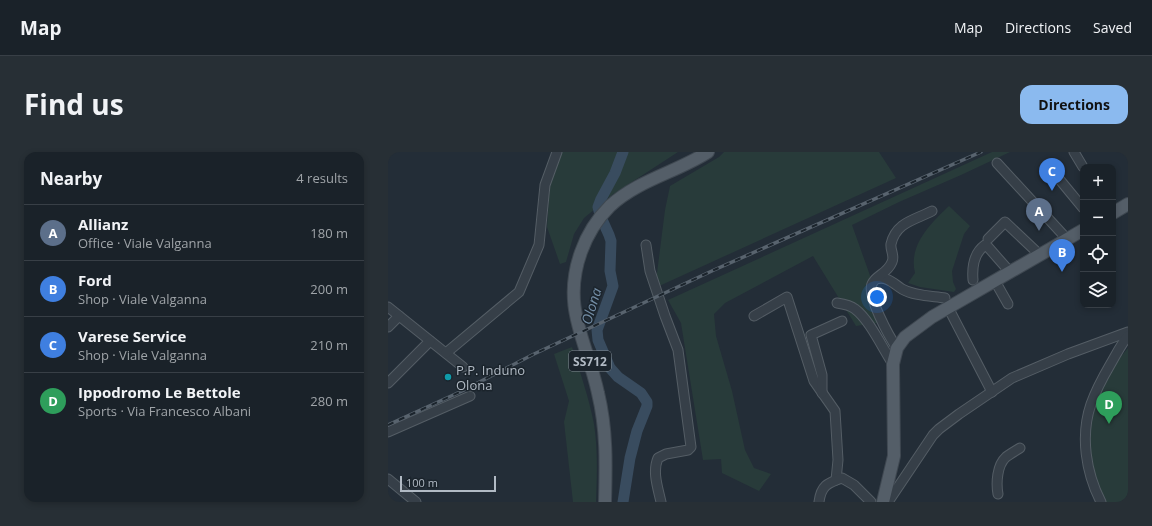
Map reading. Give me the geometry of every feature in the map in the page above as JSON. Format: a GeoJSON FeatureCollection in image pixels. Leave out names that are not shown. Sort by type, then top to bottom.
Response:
{"type":"FeatureCollection","features":[{"type":"Feature","properties":{"kind":"main road","name":"SS712"},"geometry":{"type":"LineString","coordinates":[[605,502],[606,463],[604,424],[598,393],[580,332],[573,300],[573,284],[576,268],[585,241],[594,226],[610,206],[630,192],[698,159],[708,152]]}},
{"type":"Feature","properties":{"kind":"main road"},"geometry":{"type":"LineString","coordinates":[[1116,212],[1127,206]]}},
{"type":"Feature","properties":{"kind":"main road"},"geometry":{"type":"LineString","coordinates":[[883,502],[894,456],[892,364],[897,348],[905,337],[932,317],[1080,232]]}},
{"type":"Feature","properties":{"kind":"street"},"geometry":{"type":"LineString","coordinates":[[446,353],[519,292],[539,245],[545,185],[557,152]]}},
{"type":"Feature","properties":{"kind":"street"},"geometry":{"type":"LineString","coordinates":[[1074,152],[1081,164]]}},
{"type":"Feature","properties":{"kind":"street"},"geometry":{"type":"LineString","coordinates":[[997,163],[1067,239]]}},
{"type":"Feature","properties":{"kind":"street"},"geometry":{"type":"LineString","coordinates":[[1055,174],[1080,204]]}},
{"type":"Feature","properties":{"kind":"street"},"geometry":{"type":"LineString","coordinates":[[897,348],[890,339],[875,305],[870,288],[876,278],[887,270],[892,261],[891,244],[900,226],[932,211]]}},
{"type":"Feature","properties":{"kind":"street"},"geometry":{"type":"LineString","coordinates":[[988,238],[1006,222],[1040,255]]}},
{"type":"Feature","properties":{"kind":"street"},"geometry":{"type":"LineString","coordinates":[[646,245],[650,271],[678,350],[691,447],[688,450],[666,454],[658,458],[655,472],[661,502]]}},
{"type":"Feature","properties":{"kind":"street"},"geometry":{"type":"LineString","coordinates":[[973,280],[974,262],[979,252],[985,246],[988,247],[1010,272]]}},
{"type":"Feature","properties":{"kind":"street"},"geometry":{"type":"LineString","coordinates":[[876,278],[886,278],[903,289],[911,292],[945,298]]}},
{"type":"Feature","properties":{"kind":"street"},"geometry":{"type":"LineString","coordinates":[[995,281],[1008,304]]}},
{"type":"Feature","properties":{"kind":"street"},"geometry":{"type":"LineString","coordinates":[[754,316],[787,297],[814,381],[835,411],[838,460],[836,480]]}},
{"type":"Feature","properties":{"kind":"street"},"geometry":{"type":"LineString","coordinates":[[837,303],[846,304],[855,309],[865,318],[892,364]]}},
{"type":"Feature","properties":{"kind":"street"},"geometry":{"type":"LineString","coordinates":[[388,307],[463,367]]}},
{"type":"Feature","properties":{"kind":"street"},"geometry":{"type":"LineString","coordinates":[[952,313],[992,392]]}},
{"type":"Feature","properties":{"kind":"street"},"geometry":{"type":"LineString","coordinates":[[388,326],[399,316]]}},
{"type":"Feature","properties":{"kind":"street"},"geometry":{"type":"LineString","coordinates":[[822,393],[822,375],[811,335],[842,321]]}},
{"type":"Feature","properties":{"kind":"street"},"geometry":{"type":"LineString","coordinates":[[888,502],[939,428],[1012,378],[1128,332]]}},
{"type":"Feature","properties":{"kind":"street"},"geometry":{"type":"LineString","coordinates":[[1101,502],[1091,479],[1087,463],[1087,418],[1098,385],[1128,336]]}},
{"type":"Feature","properties":{"kind":"street"},"geometry":{"type":"LineString","coordinates":[[1112,338],[1117,339],[1119,342],[1119,350]]}},
{"type":"Feature","properties":{"kind":"street"},"geometry":{"type":"LineString","coordinates":[[388,382],[430,341]]}},
{"type":"Feature","properties":{"kind":"street"},"geometry":{"type":"LineString","coordinates":[[388,432],[470,396]]}},
{"type":"Feature","properties":{"kind":"street"},"geometry":{"type":"LineString","coordinates":[[998,494],[997,487],[1000,465],[1006,457],[1020,448]]}},
{"type":"Feature","properties":{"kind":"street"},"geometry":{"type":"LineString","coordinates":[[819,502],[822,490],[829,482],[842,478],[854,485],[871,502]]}},
{"type":"Feature","properties":{"kind":"street"},"geometry":{"type":"LineString","coordinates":[[388,479],[416,502]]}},
{"type":"Feature","properties":{"kind":"green space"},"geometry":{"type":"Polygon","coordinates":[[[562,152],[678,152],[612,195],[584,218],[574,234],[566,262],[560,264],[547,227],[550,183],[562,152]]]}},
{"type":"Feature","properties":{"kind":"green space"},"geometry":{"type":"Polygon","coordinates":[[[724,152],[879,152],[896,178],[657,287],[656,281],[665,210],[670,186],[719,157],[724,152]]]}},
{"type":"Feature","properties":{"kind":"green space"},"geometry":{"type":"Polygon","coordinates":[[[992,152],[1010,152],[852,225],[877,295],[870,298],[878,323],[856,326],[813,256],[725,303],[714,314],[716,336],[732,391],[745,450],[754,468],[771,474],[759,491],[722,473],[721,459],[703,460],[681,323],[668,300],[992,152]]]}},
{"type":"Feature","properties":{"kind":"green space"},"geometry":{"type":"Polygon","coordinates":[[[949,206],[970,226],[964,234],[952,271],[953,282],[956,289],[954,292],[920,287],[908,283],[915,273],[915,253],[918,244],[928,227],[949,206]]]}},
{"type":"Feature","properties":{"kind":"green space"},"geometry":{"type":"Polygon","coordinates":[[[572,347],[587,395],[594,424],[597,453],[596,502],[573,502],[564,422],[569,401],[554,354],[572,347]]]}},
{"type":"Feature","properties":{"kind":"green space"},"geometry":{"type":"Polygon","coordinates":[[[1128,348],[1128,502],[1106,502],[1097,481],[1092,461],[1090,441],[1092,422],[1096,402],[1104,384],[1114,366],[1128,348]]]}},
{"type":"Feature","properties":{"kind":"waterway","name":"Olona"},"geometry":{"type":"LineString","coordinates":[[623,152],[615,173],[598,207],[611,241],[610,271],[613,286],[597,330],[598,340],[610,368],[618,377],[641,393],[647,402],[630,458],[623,502]]}},
{"type":"Feature","properties":{"kind":"railway"},"geometry":{"type":"LineString","coordinates":[[388,425],[462,391],[534,354],[714,270],[981,152]]}},
{"type":"Feature","properties":{"kind":"place","name":"Varese Service"},"geometry":{"type":"Point","coordinates":[1052,191]}},
{"type":"Feature","properties":{"kind":"place","name":"Allianz"},"geometry":{"type":"Point","coordinates":[1039,231]}},
{"type":"Feature","properties":{"kind":"place","name":"Ford"},"geometry":{"type":"Point","coordinates":[1062,272]}},
{"type":"Feature","properties":{"kind":"place","name":"P.P. Induno Olona"},"geometry":{"type":"Point","coordinates":[448,377]}},
{"type":"Feature","properties":{"kind":"place","name":"Ippodromo Le Bettole"},"geometry":{"type":"Point","coordinates":[1109,424]}}]}
